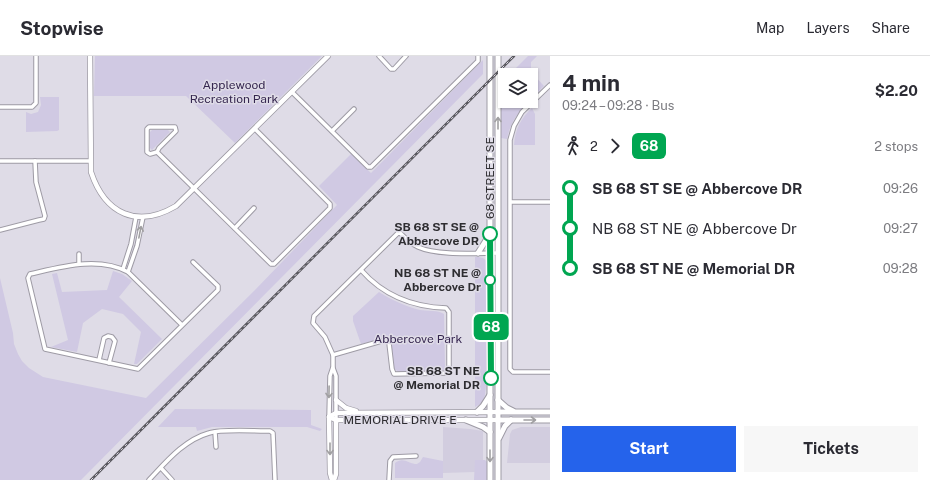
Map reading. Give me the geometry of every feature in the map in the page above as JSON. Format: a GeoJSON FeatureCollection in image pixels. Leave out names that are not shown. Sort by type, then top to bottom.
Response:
{"type":"FeatureCollection","features":[{"type":"Feature","properties":{"kind":"main road","name":"68 STREET SE"},"geometry":{"type":"LineString","coordinates":[[490,56],[490,480]]}},
{"type":"Feature","properties":{"kind":"main road","name":"68 STREET SE"},"geometry":{"type":"LineString","coordinates":[[498,56],[498,480]]}},
{"type":"Feature","properties":{"kind":"main road"},"geometry":{"type":"LineString","coordinates":[[478,253],[490,233]]}},
{"type":"Feature","properties":{"kind":"main road"},"geometry":{"type":"LineString","coordinates":[[477,412],[483,406],[490,394]]}},
{"type":"Feature","properties":{"kind":"main road"},"geometry":{"type":"LineString","coordinates":[[498,400],[506,408],[518,412]]}},
{"type":"Feature","properties":{"kind":"main road","name":"MEMORIAL DRIVE E"},"geometry":{"type":"LineString","coordinates":[[498,412],[550,412]]}},
{"type":"Feature","properties":{"kind":"main road"},"geometry":{"type":"LineString","coordinates":[[466,420],[483,427],[490,432]]}},
{"type":"Feature","properties":{"kind":"main road","name":"MEMORIAL DRIVE E"},"geometry":{"type":"LineString","coordinates":[[498,420],[550,420]]}},
{"type":"Feature","properties":{"kind":"main road"},"geometry":{"type":"LineString","coordinates":[[498,443],[505,426],[511,420]]}},
{"type":"Feature","properties":{"kind":"street"},"geometry":{"type":"LineString","coordinates":[[0,108],[32,108],[36,103],[36,56]]}},
{"type":"Feature","properties":{"kind":"street"},"geometry":{"type":"LineString","coordinates":[[90,56],[90,161],[94,183],[106,200],[115,208],[126,214],[143,218],[155,216],[176,206],[328,56]]}},
{"type":"Feature","properties":{"kind":"street"},"geometry":{"type":"LineString","coordinates":[[379,56],[391,69],[394,68],[406,56]]}},
{"type":"Feature","properties":{"kind":"street"},"geometry":{"type":"LineString","coordinates":[[292,92],[368,167],[371,166],[478,61],[478,56]]}},
{"type":"Feature","properties":{"kind":"street"},"geometry":{"type":"LineString","coordinates":[[550,85],[522,112],[514,126],[510,140],[510,369],[513,372],[550,372]]}},
{"type":"Feature","properties":{"kind":"street"},"geometry":{"type":"LineString","coordinates":[[332,131],[354,109]]}},
{"type":"Feature","properties":{"kind":"street"},"geometry":{"type":"LineString","coordinates":[[149,126],[175,126],[176,131],[159,148],[157,152],[150,154],[147,152],[147,129],[149,126]]}},
{"type":"Feature","properties":{"kind":"street"},"geometry":{"type":"LineString","coordinates":[[157,152],[271,264],[274,264],[330,208],[330,204],[255,129]]}},
{"type":"Feature","properties":{"kind":"street"},"geometry":{"type":"LineString","coordinates":[[0,161],[90,161]]}},
{"type":"Feature","properties":{"kind":"street"},"geometry":{"type":"LineString","coordinates":[[0,230],[44,219],[45,216],[36,182],[35,161]]}},
{"type":"Feature","properties":{"kind":"street"},"geometry":{"type":"LineString","coordinates":[[510,202],[550,202]]}},
{"type":"Feature","properties":{"kind":"street"},"geometry":{"type":"LineString","coordinates":[[235,228],[254,208]]}},
{"type":"Feature","properties":{"kind":"street"},"geometry":{"type":"LineString","coordinates":[[123,270],[131,244],[136,217]]}},
{"type":"Feature","properties":{"kind":"street"},"geometry":{"type":"LineString","coordinates":[[128,272],[137,246],[143,218]]}},
{"type":"Feature","properties":{"kind":"street"},"geometry":{"type":"LineString","coordinates":[[333,480],[336,474],[336,376],[333,367],[333,355],[324,337],[313,323],[314,316],[399,232],[418,247],[426,250],[438,252],[498,253]]}},
{"type":"Feature","properties":{"kind":"street"},"geometry":{"type":"LineString","coordinates":[[131,244],[137,246]]}},
{"type":"Feature","properties":{"kind":"street"},"geometry":{"type":"LineString","coordinates":[[79,254],[79,264]]}},
{"type":"Feature","properties":{"kind":"street"},"geometry":{"type":"LineString","coordinates":[[181,324],[128,272],[123,270],[104,265],[79,264],[30,274],[28,278],[45,349],[138,369],[181,324],[218,290],[218,286],[193,262]]}},
{"type":"Feature","properties":{"kind":"street"},"geometry":{"type":"LineString","coordinates":[[333,355],[385,340],[389,343],[394,374],[446,373],[449,371],[449,312],[446,308],[430,308],[410,303],[392,296],[370,280],[361,270]]}},
{"type":"Feature","properties":{"kind":"street"},"geometry":{"type":"LineString","coordinates":[[99,360],[104,338],[108,336],[112,337],[115,341],[109,363]]}},
{"type":"Feature","properties":{"kind":"street"},"geometry":{"type":"LineString","coordinates":[[333,367],[330,376],[329,417],[330,473],[333,480]]}},
{"type":"Feature","properties":{"kind":"street"},"geometry":{"type":"LineString","coordinates":[[336,400],[349,409],[360,413]]}},
{"type":"Feature","properties":{"kind":"street","name":"MEMORIAL DRIVE E"},"geometry":{"type":"LineString","coordinates":[[329,417],[336,413],[498,412]]}},
{"type":"Feature","properties":{"kind":"street","name":"MEMORIAL DRIVE E"},"geometry":{"type":"LineString","coordinates":[[329,417],[336,420],[498,420]]}},
{"type":"Feature","properties":{"kind":"street"},"geometry":{"type":"LineString","coordinates":[[149,480],[180,449],[194,439],[209,432],[270,431],[273,433],[275,480]]}},
{"type":"Feature","properties":{"kind":"street"},"geometry":{"type":"LineString","coordinates":[[216,432],[216,447]]}},
{"type":"Feature","properties":{"kind":"street"},"geometry":{"type":"LineString","coordinates":[[389,480],[390,461],[393,457],[416,456]]}},
{"type":"Feature","properties":{"kind":"street"},"geometry":{"type":"LineString","coordinates":[[161,468],[172,480]]}},
{"type":"Feature","properties":{"kind":"shaded area"},"geometry":{"type":"Polygon","coordinates":[[[443,427],[483,431],[483,460],[475,460],[475,472],[443,473],[443,427]]]}},
{"type":"Feature","properties":{"kind":"shaded area"},"geometry":{"type":"Polygon","coordinates":[[[521,427],[550,427],[550,463],[507,463],[510,434],[512,430],[521,427]]]}},
{"type":"Feature","properties":{"kind":"green space","name":"Applewood Recreation Park"},"geometry":{"type":"Polygon","coordinates":[[[95,56],[322,56],[235,143],[186,96],[94,96],[95,56]]]}},
{"type":"Feature","properties":{"kind":"green space"},"geometry":{"type":"Polygon","coordinates":[[[528,56],[537,56],[531,62],[531,68],[516,68],[528,56]]]}},
{"type":"Feature","properties":{"kind":"green space"},"geometry":{"type":"Polygon","coordinates":[[[483,60],[483,74],[81,480],[0,480],[0,278],[13,333],[14,344],[22,361],[29,368],[43,377],[146,398],[255,290],[337,205],[319,186],[351,154],[371,173],[483,60]]]}},
{"type":"Feature","properties":{"kind":"green space"},"geometry":{"type":"Polygon","coordinates":[[[538,80],[544,86],[538,92],[538,80]]]}},
{"type":"Feature","properties":{"kind":"green space"},"geometry":{"type":"Polygon","coordinates":[[[40,97],[59,97],[59,130],[26,132],[26,112],[31,114],[38,112],[41,105],[40,97]]]}},
{"type":"Feature","properties":{"kind":"green space"},"geometry":{"type":"Polygon","coordinates":[[[501,108],[522,108],[510,128],[507,139],[501,138],[501,108]]]}},
{"type":"Feature","properties":{"kind":"green space"},"geometry":{"type":"Polygon","coordinates":[[[532,108],[535,114],[535,145],[514,145],[519,124],[532,108]]]}},
{"type":"Feature","properties":{"kind":"green space"},"geometry":{"type":"Polygon","coordinates":[[[152,130],[168,130],[170,132],[152,150],[150,148],[150,132],[152,130]]]}},
{"type":"Feature","properties":{"kind":"green space"},"geometry":{"type":"Polygon","coordinates":[[[475,257],[481,257],[484,259],[487,262],[488,267],[488,368],[485,395],[482,403],[475,407],[475,257]]]}},
{"type":"Feature","properties":{"kind":"green space"},"geometry":{"type":"Polygon","coordinates":[[[113,271],[122,274],[132,281],[119,297],[162,339],[137,364],[134,364],[141,332],[123,314],[102,309],[83,323],[77,352],[51,347],[68,340],[52,274],[57,273],[62,292],[107,290],[113,271]]]}},
{"type":"Feature","properties":{"kind":"green space","name":"Abbercove Park"},"geometry":{"type":"Polygon","coordinates":[[[379,292],[409,307],[420,310],[436,311],[444,314],[444,370],[399,372],[394,369],[391,342],[389,339],[383,338],[361,344],[353,321],[353,316],[379,292]]]}},
{"type":"Feature","properties":{"kind":"green space"},"geometry":{"type":"Polygon","coordinates":[[[175,409],[311,410],[311,425],[322,429],[320,431],[307,427],[212,427],[197,431],[196,427],[158,427],[175,409]]]}},
{"type":"Feature","properties":{"kind":"green space"},"geometry":{"type":"Polygon","coordinates":[[[423,457],[443,461],[443,478],[395,478],[395,463],[403,460],[417,464],[423,457]]]}},
{"type":"Feature","properties":{"kind":"green space"},"geometry":{"type":"Polygon","coordinates":[[[475,460],[485,460],[487,462],[487,480],[474,480],[475,460]]]}},
{"type":"Feature","properties":{"kind":"railway"},"geometry":{"type":"LineString","coordinates":[[91,480],[514,56]]}},
{"type":"Feature","properties":{"kind":"bus line","name":"68"},"geometry":{"type":"LineString","coordinates":[[490,234],[491,378]]}},
{"type":"Feature","properties":{"kind":"place","name":"SB 68 ST SE @ Abbercove DR"},"geometry":{"type":"Point","coordinates":[490,234]}},
{"type":"Feature","properties":{"kind":"place","name":"NB 68 ST NE @ Abbercove Dr"},"geometry":{"type":"Point","coordinates":[490,280]}},
{"type":"Feature","properties":{"kind":"place","name":"SB 68 ST NE @ Memorial DR"},"geometry":{"type":"Point","coordinates":[491,378]}}]}
